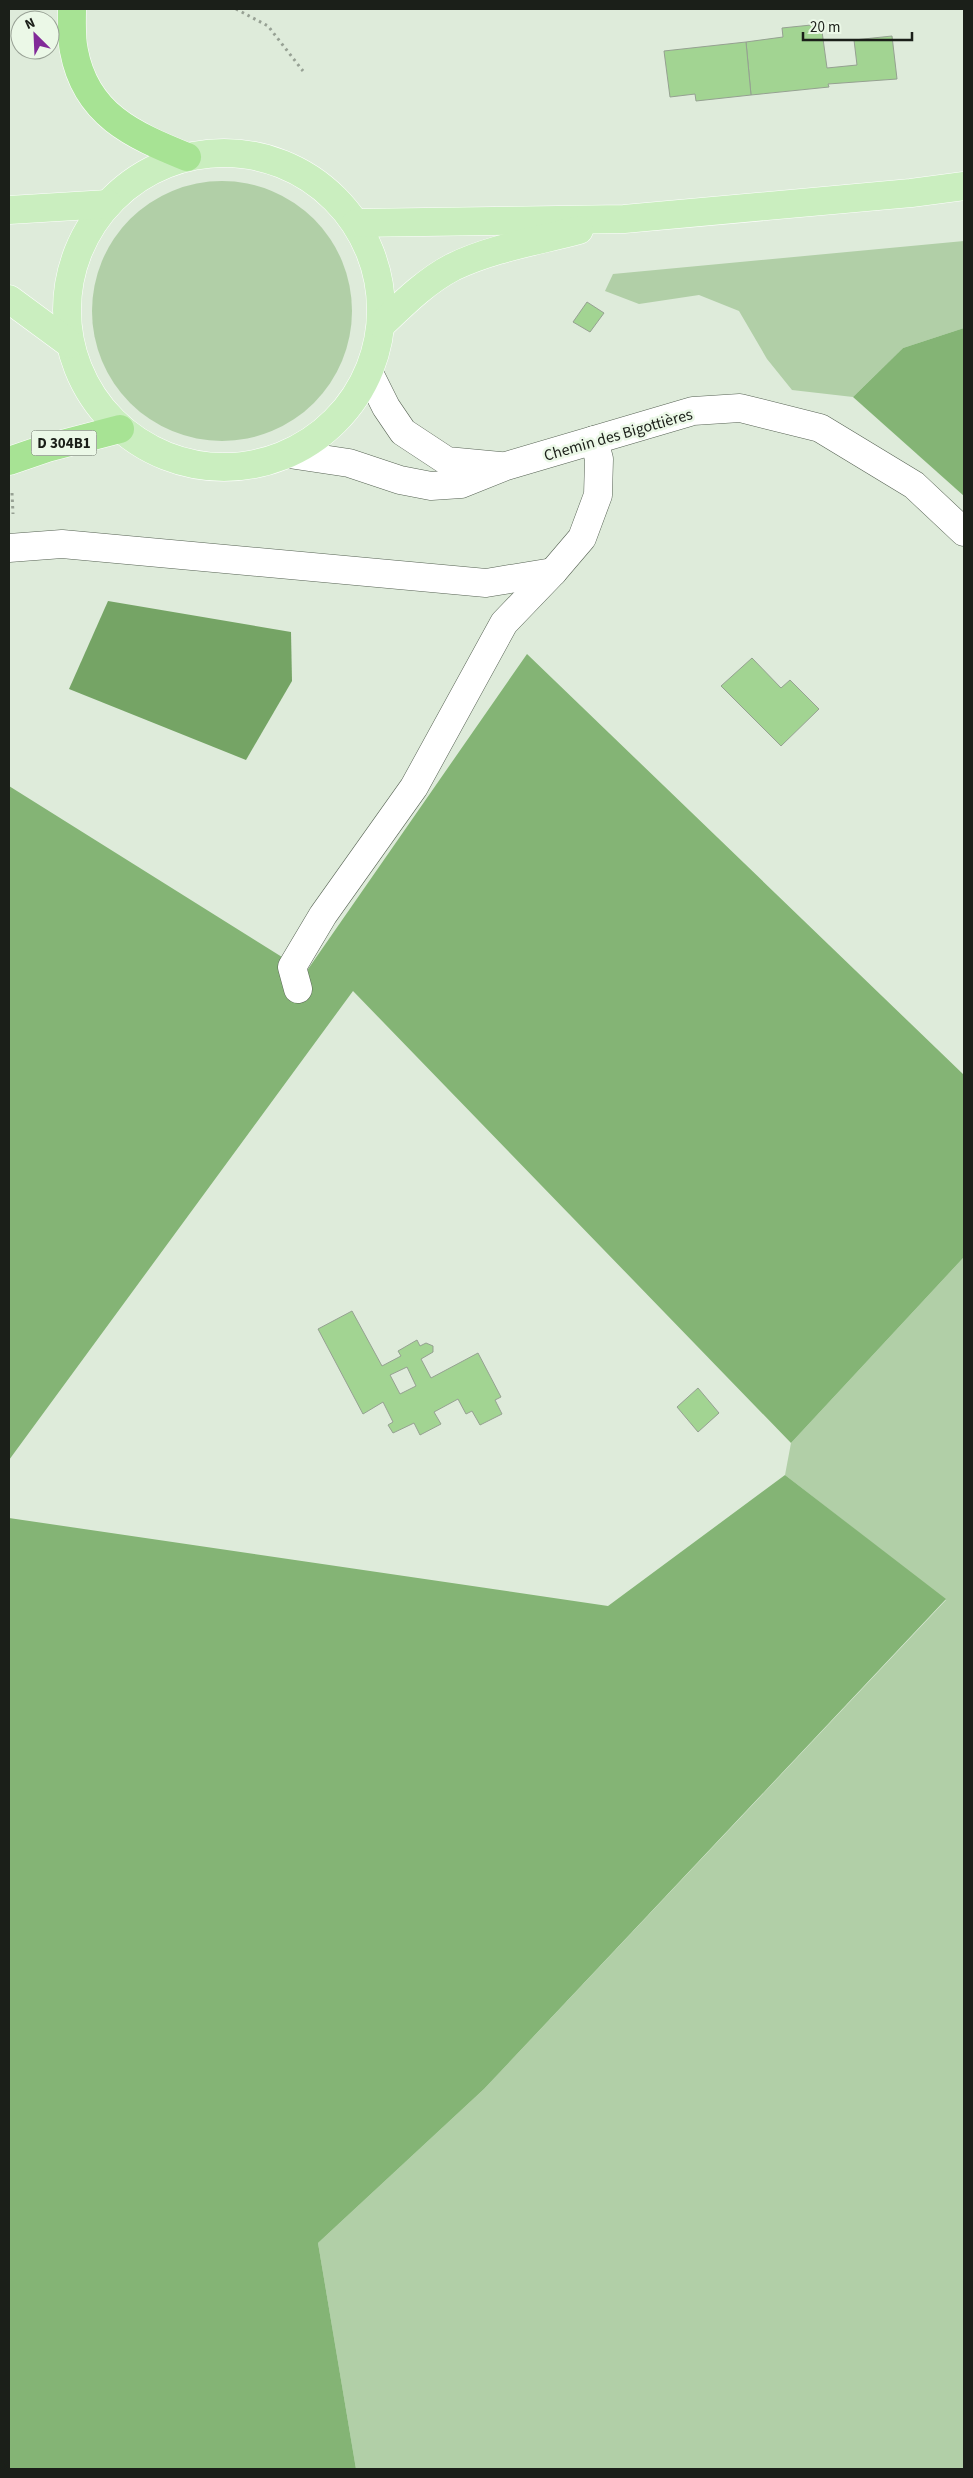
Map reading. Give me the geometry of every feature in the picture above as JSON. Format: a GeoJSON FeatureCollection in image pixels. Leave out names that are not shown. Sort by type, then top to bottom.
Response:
{"type":"FeatureCollection","features":[{"type":"Feature","properties":{"kind":"highway"},"geometry":{"type":"LineString","coordinates":[[72,9],[74,51],[84,82],[95,100],[109,115],[140,138],[187,157]]}},
{"type":"Feature","properties":{"kind":"highway","name":"D 304B1"},"geometry":{"type":"LineString","coordinates":[[9,461],[47,448],[120,429]]}},
{"type":"Feature","properties":{"kind":"main road"},"geometry":{"type":"LineString","coordinates":[[210,153],[234,153],[281,162],[310,177],[336,198],[356,223],[375,263],[381,289],[382,324],[369,373],[349,406],[322,434],[289,454],[246,466],[201,466],[158,453],[120,429],[97,405],[80,375],[70,344],[66,306],[72,270],[86,234],[108,204],[144,174],[187,157],[210,153]]}},
{"type":"Feature","properties":{"kind":"main road"},"geometry":{"type":"LineString","coordinates":[[356,223],[624,219],[911,193],[964,186]]}},
{"type":"Feature","properties":{"kind":"main road"},"geometry":{"type":"LineString","coordinates":[[9,210],[108,204]]}},
{"type":"Feature","properties":{"kind":"main road"},"geometry":{"type":"LineString","coordinates":[[382,324],[418,290],[453,267],[495,252],[624,219]]}},
{"type":"Feature","properties":{"kind":"main road"},"geometry":{"type":"LineString","coordinates":[[9,299],[70,344]]}},
{"type":"Feature","properties":{"kind":"street"},"geometry":{"type":"LineString","coordinates":[[369,373],[386,407],[403,432],[446,461],[506,466]]}},
{"type":"Feature","properties":{"kind":"street","name":"Chemin des Bigottières"},"geometry":{"type":"LineString","coordinates":[[289,454],[349,463],[400,480],[431,486],[460,484],[506,466],[693,411],[740,408],[820,428],[914,485],[964,532]]}},
{"type":"Feature","properties":{"kind":"street"},"geometry":{"type":"LineString","coordinates":[[298,989],[292,967],[323,915],[414,787],[504,623],[553,572],[582,538],[598,495],[599,459],[594,440]]}},
{"type":"Feature","properties":{"kind":"street"},"geometry":{"type":"LineString","coordinates":[[9,548],[62,544],[486,583],[553,572]]}},
{"type":"Feature","properties":{"kind":"path"},"geometry":{"type":"LineString","coordinates":[[236,9],[268,26],[303,71]]}},
{"type":"Feature","properties":{"kind":"shaded area"},"geometry":{"type":"Polygon","coordinates":[[[222,181],[247,184],[272,191],[294,203],[314,219],[330,239],[342,261],[349,286],[352,311],[349,336],[342,361],[330,383],[314,403],[294,419],[272,431],[247,438],[222,441],[197,438],[172,431],[150,419],[130,403],[114,383],[102,361],[95,336],[92,311],[95,286],[102,261],[114,239],[130,219],[150,203],[172,191],[197,184],[222,181]]]}},
{"type":"Feature","properties":{"kind":"shaded area"},"geometry":{"type":"Polygon","coordinates":[[[964,241],[964,328],[903,348],[853,397],[792,390],[767,359],[739,311],[699,295],[639,304],[605,291],[613,274],[964,241]]]}},
{"type":"Feature","properties":{"kind":"shaded area"},"geometry":{"type":"Polygon","coordinates":[[[964,328],[964,496],[853,397],[903,348],[964,328]]]}},
{"type":"Feature","properties":{"kind":"shaded area"},"geometry":{"type":"Polygon","coordinates":[[[108,601],[291,632],[292,681],[246,760],[69,689],[108,601]]]}},
{"type":"Feature","properties":{"kind":"shaded area"},"geometry":{"type":"Polygon","coordinates":[[[527,654],[964,1075],[964,1257],[791,1443],[353,991],[9,1460],[9,786],[306,972],[527,654]]]}},
{"type":"Feature","properties":{"kind":"shaded area"},"geometry":{"type":"Polygon","coordinates":[[[964,1257],[964,2469],[356,2469],[318,2243],[484,2089],[946,1600],[785,1475],[791,1443],[964,1257]]]}},
{"type":"Feature","properties":{"kind":"shaded area"},"geometry":{"type":"Polygon","coordinates":[[[785,1475],[946,1599],[484,2089],[318,2243],[356,2469],[9,2469],[9,1518],[608,1606],[785,1475]]]}},
{"type":"Feature","properties":{"kind":"building"},"geometry":{"type":"Polygon","coordinates":[[[821,24],[827,68],[857,65],[854,40],[892,36],[897,79],[828,84],[829,87],[751,95],[746,42],[783,37],[782,28],[821,24]]]}},
{"type":"Feature","properties":{"kind":"building"},"geometry":{"type":"Polygon","coordinates":[[[746,42],[751,95],[696,101],[695,94],[670,97],[664,51],[746,42]]]}},
{"type":"Feature","properties":{"kind":"building"},"geometry":{"type":"Polygon","coordinates":[[[587,302],[604,313],[590,332],[573,322],[587,302]]]}},
{"type":"Feature","properties":{"kind":"building"},"geometry":{"type":"Polygon","coordinates":[[[752,658],[781,688],[790,680],[819,709],[781,746],[721,686],[752,658]]]}},
{"type":"Feature","properties":{"kind":"building"},"geometry":{"type":"Polygon","coordinates":[[[352,1311],[382,1366],[401,1356],[398,1351],[417,1340],[420,1346],[426,1343],[433,1346],[433,1352],[421,1359],[431,1378],[478,1353],[501,1397],[495,1400],[502,1414],[480,1425],[472,1411],[466,1414],[458,1399],[434,1412],[441,1424],[420,1435],[414,1423],[393,1433],[388,1425],[393,1422],[383,1402],[363,1414],[318,1329],[352,1311]],[[407,1367],[390,1375],[400,1394],[416,1386],[407,1367]]]}},
{"type":"Feature","properties":{"kind":"building"},"geometry":{"type":"Polygon","coordinates":[[[698,1388],[719,1413],[698,1432],[677,1407],[698,1388]]]}}]}
